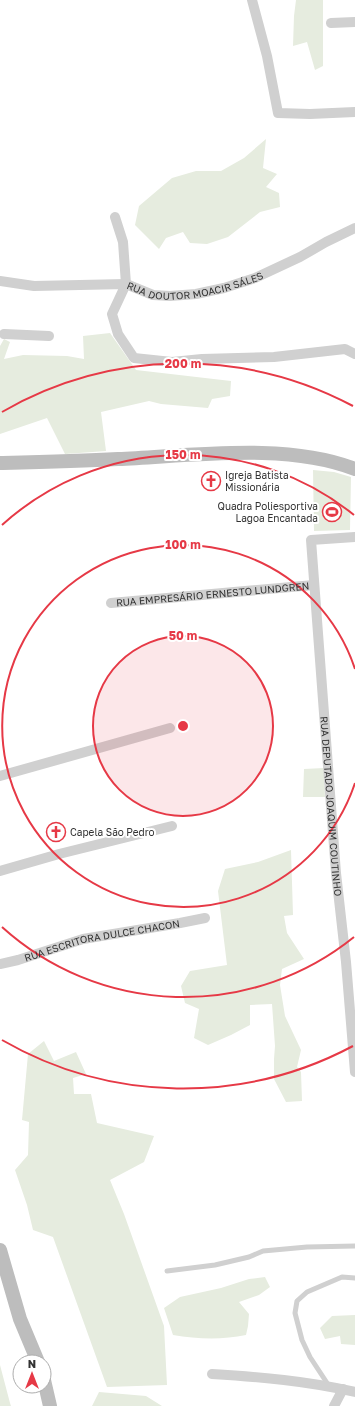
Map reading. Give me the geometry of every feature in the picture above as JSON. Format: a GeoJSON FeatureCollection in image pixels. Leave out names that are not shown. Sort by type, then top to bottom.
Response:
{"type":"FeatureCollection","features":[{"type":"Feature","properties":{"kind":"main road"},"geometry":{"type":"LineString","coordinates":[[0,463],[260,453],[312,458],[334,462],[355,469]]}},
{"type":"Feature","properties":{"kind":"main road"},"geometry":{"type":"LineString","coordinates":[[0,1250],[20,1319],[35,1354]]}},
{"type":"Feature","properties":{"kind":"main road"},"geometry":{"type":"LineString","coordinates":[[47,1394],[50,1406]]}},
{"type":"Feature","properties":{"kind":"street"},"geometry":{"type":"LineString","coordinates":[[252,0],[267,56],[278,113],[310,114],[355,112]]}},
{"type":"Feature","properties":{"kind":"street"},"geometry":{"type":"LineString","coordinates":[[331,23],[355,22]]}},
{"type":"Feature","properties":{"kind":"street"},"geometry":{"type":"LineString","coordinates":[[115,217],[122,242],[126,284],[112,314],[118,334],[134,358],[172,362],[202,359],[274,357],[345,349],[355,354]]}},
{"type":"Feature","properties":{"kind":"street","name":"RUA DOUTOR MOACIR SÁLES"},"geometry":{"type":"LineString","coordinates":[[0,281],[34,286],[126,284],[153,295],[170,296],[196,294],[224,288],[255,278],[295,260],[326,242],[355,228]]}},
{"type":"Feature","properties":{"kind":"street"},"geometry":{"type":"LineString","coordinates":[[4,334],[49,336]]}},
{"type":"Feature","properties":{"kind":"street","name":"RUA DEPUTADO JOAQUIM COUTINHO"},"geometry":{"type":"LineString","coordinates":[[355,537],[311,540],[336,873],[351,961],[355,1072]]}},
{"type":"Feature","properties":{"kind":"street","name":"RUA EMPRESÁRIO ERNESTO LUNDGREN"},"geometry":{"type":"LineString","coordinates":[[111,603],[314,585]]}},
{"type":"Feature","properties":{"kind":"street"},"geometry":{"type":"LineString","coordinates":[[0,776],[170,728]]}},
{"type":"Feature","properties":{"kind":"street"},"geometry":{"type":"LineString","coordinates":[[0,871],[59,854],[172,826]]}},
{"type":"Feature","properties":{"kind":"street","name":"RUA ESCRITORA DULCE CHACON"},"geometry":{"type":"LineString","coordinates":[[0,964],[18,960],[83,939],[180,924],[205,918]]}},
{"type":"Feature","properties":{"kind":"street"},"geometry":{"type":"LineString","coordinates":[[212,1374],[269,1377],[329,1386],[355,1392]]}},
{"type":"Feature","properties":{"kind":"street"},"geometry":{"type":"LineString","coordinates":[[334,1406],[343,1389]]}},
{"type":"Feature","properties":{"kind":"lane"},"geometry":{"type":"LineString","coordinates":[[167,1271],[215,1265],[249,1257],[263,1251],[307,1247],[355,1246]]}},
{"type":"Feature","properties":{"kind":"lane"},"geometry":{"type":"LineString","coordinates":[[329,1386],[310,1357],[302,1340],[295,1313],[297,1301],[308,1292],[342,1277],[355,1278]]}},
{"type":"Feature","properties":{"kind":"shaded area"},"geometry":{"type":"Polygon","coordinates":[[[296,0],[323,0],[323,66],[315,70],[307,42],[293,46],[296,0]]]}},
{"type":"Feature","properties":{"kind":"shaded area"},"geometry":{"type":"Polygon","coordinates":[[[266,139],[263,168],[277,174],[266,187],[279,193],[280,207],[260,212],[228,237],[207,244],[190,243],[183,232],[166,238],[159,249],[135,225],[139,206],[172,178],[196,171],[221,171],[244,158],[266,139]]]}},
{"type":"Feature","properties":{"kind":"shaded area"},"geometry":{"type":"Polygon","coordinates":[[[110,333],[136,370],[231,381],[230,396],[212,399],[208,408],[161,404],[149,401],[101,412],[106,451],[65,454],[47,418],[0,434],[0,346],[4,339],[10,342],[4,359],[23,355],[67,356],[84,359],[83,336],[110,333]]]}},
{"type":"Feature","properties":{"kind":"shaded area","name":"Quadra Poliesportiva Lagoa Encantada"},"geometry":{"type":"Polygon","coordinates":[[[313,470],[334,472],[351,477],[350,530],[314,531],[313,470]]]}},
{"type":"Feature","properties":{"kind":"shaded area"},"geometry":{"type":"Polygon","coordinates":[[[324,768],[325,797],[303,797],[304,769],[324,768]]]}},
{"type":"Feature","properties":{"kind":"shaded area"},"geometry":{"type":"Polygon","coordinates":[[[291,850],[293,915],[284,916],[287,933],[304,959],[282,969],[280,985],[285,1016],[301,1050],[297,1067],[301,1072],[302,1101],[286,1102],[274,1079],[275,1046],[272,1004],[250,1005],[250,1025],[208,1045],[194,1038],[199,1009],[185,1003],[181,986],[190,971],[227,965],[218,891],[225,869],[258,862],[291,850]]]}},
{"type":"Feature","properties":{"kind":"shaded area"},"geometry":{"type":"Polygon","coordinates":[[[44,1041],[54,1061],[76,1052],[86,1074],[73,1078],[74,1094],[91,1094],[97,1123],[154,1136],[144,1162],[110,1180],[124,1214],[164,1326],[167,1385],[107,1387],[53,1237],[33,1230],[27,1205],[15,1170],[28,1155],[29,1122],[22,1120],[28,1054],[44,1041]]]}},
{"type":"Feature","properties":{"kind":"shaded area"},"geometry":{"type":"Polygon","coordinates":[[[265,1277],[270,1287],[259,1295],[239,1302],[249,1314],[246,1335],[228,1338],[210,1338],[173,1335],[164,1308],[180,1297],[221,1288],[249,1279],[265,1277]]]}},
{"type":"Feature","properties":{"kind":"shaded area"},"geometry":{"type":"Polygon","coordinates":[[[355,1315],[355,1345],[341,1344],[340,1336],[325,1339],[320,1328],[332,1316],[355,1315]]]}},
{"type":"Feature","properties":{"kind":"shaded area"},"geometry":{"type":"Polygon","coordinates":[[[0,1365],[10,1403],[11,1406],[0,1406],[0,1365]]]}},
{"type":"Feature","properties":{"kind":"shaded area"},"geometry":{"type":"Polygon","coordinates":[[[99,1392],[146,1396],[162,1406],[92,1406],[99,1392]]]}},
{"type":"Feature","properties":{"kind":"place","name":"Igreja Batista Missionária"},"geometry":{"type":"Point","coordinates":[211,481]}},
{"type":"Feature","properties":{"kind":"place","name":"Quadra Poliesportiva Lagoa Encantada"},"geometry":{"type":"Point","coordinates":[332,512]}},
{"type":"Feature","properties":{"kind":"place","name":"Capela São Pedro"},"geometry":{"type":"Point","coordinates":[56,832]}}]}
